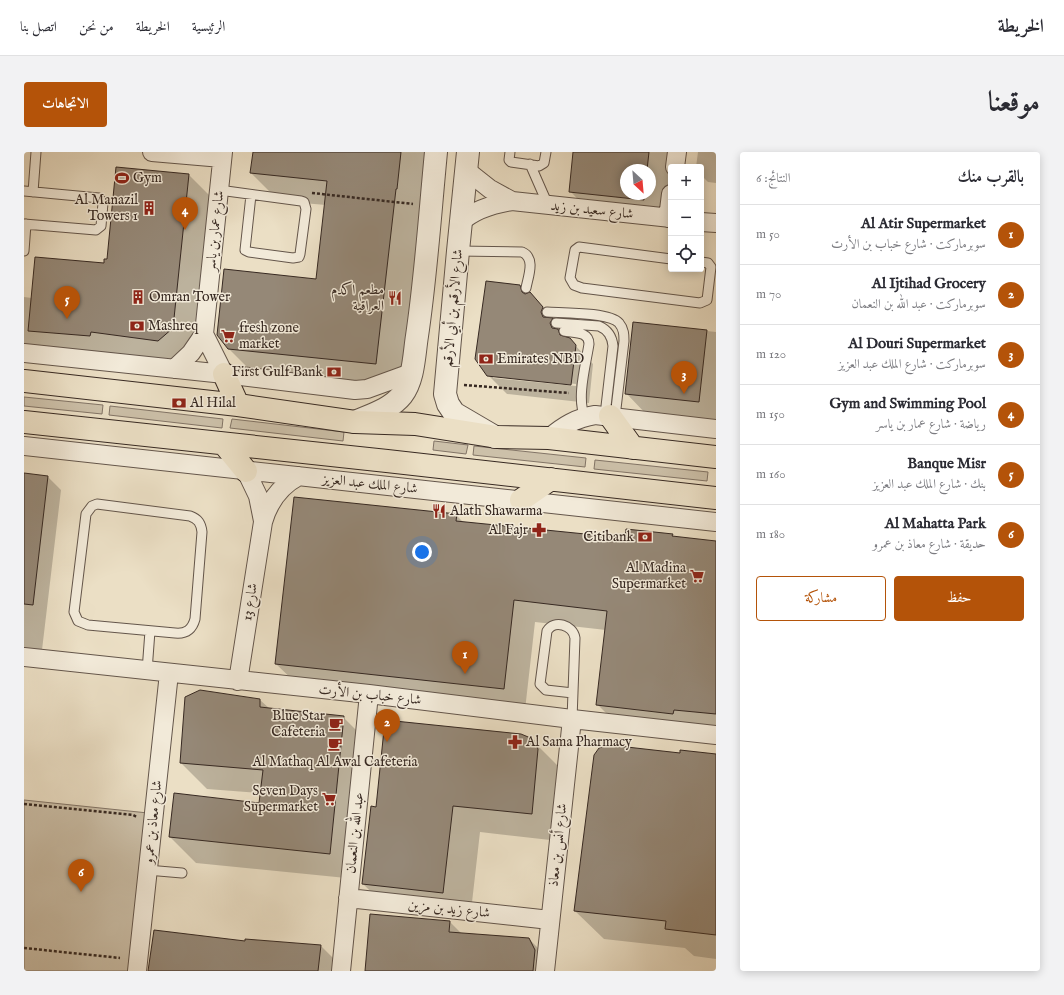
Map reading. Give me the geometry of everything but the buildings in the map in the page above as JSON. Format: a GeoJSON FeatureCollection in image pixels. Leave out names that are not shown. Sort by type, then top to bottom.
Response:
{"type":"FeatureCollection","features":[{"type":"Feature","properties":{"kind":"highway"},"geometry":{"type":"LineString","coordinates":[[224,374],[238,405]]}},
{"type":"Feature","properties":{"kind":"highway"},"geometry":{"type":"LineString","coordinates":[[24,381],[238,405],[355,422],[415,424],[496,437],[549,438],[716,457]]}},
{"type":"Feature","properties":{"kind":"highway"},"geometry":{"type":"LineString","coordinates":[[610,416],[633,448]]}},
{"type":"Feature","properties":{"kind":"highway","name":"شارع الملك عبد العزيز"},"geometry":{"type":"LineString","coordinates":[[24,422],[716,498]]}},
{"type":"Feature","properties":{"kind":"highway"},"geometry":{"type":"LineString","coordinates":[[224,444],[246,472]]}},
{"type":"Feature","properties":{"kind":"highway"},"geometry":{"type":"LineString","coordinates":[[521,500],[551,479]]}},
{"type":"Feature","properties":{"kind":"street"},"geometry":{"type":"LineString","coordinates":[[152,152],[222,155]]}},
{"type":"Feature","properties":{"kind":"street"},"geometry":{"type":"LineString","coordinates":[[355,422],[394,403],[402,395],[408,384],[421,306],[436,152]]}},
{"type":"Feature","properties":{"kind":"street"},"geometry":{"type":"LineString","coordinates":[[675,164],[677,152]]}},
{"type":"Feature","properties":{"kind":"street","name":"شارع عمار بن ياسر"},"geometry":{"type":"LineString","coordinates":[[174,369],[191,353],[204,334],[222,155]]}},
{"type":"Feature","properties":{"kind":"street","name":"شارع سعيد بن زيد"},"geometry":{"type":"LineString","coordinates":[[467,161],[490,189],[512,201]]}},
{"type":"Feature","properties":{"kind":"street","name":"شارع الأرقم بن أبي الأرقم"},"geometry":{"type":"LineString","coordinates":[[467,161],[445,394],[448,404],[454,412],[496,437]]}},
{"type":"Feature","properties":{"kind":"street","name":"شارع سعيد بن زيد"},"geometry":{"type":"LineString","coordinates":[[461,222],[487,206],[512,201],[668,218]]}},
{"type":"Feature","properties":{"kind":"street"},"geometry":{"type":"LineString","coordinates":[[704,222],[716,223]]}},
{"type":"Feature","properties":{"kind":"street"},"geometry":{"type":"LineString","coordinates":[[421,306],[427,316],[429,327],[424,351],[425,357],[428,362],[439,366],[445,363],[448,359]]}},
{"type":"Feature","properties":{"kind":"street"},"geometry":{"type":"LineString","coordinates":[[204,334],[224,374]]}},
{"type":"Feature","properties":{"kind":"street"},"geometry":{"type":"LineString","coordinates":[[24,353],[224,374],[355,390],[367,389],[411,373]]}},
{"type":"Feature","properties":{"kind":"street"},"geometry":{"type":"LineString","coordinates":[[549,438],[562,427],[585,416],[610,416],[716,429]]}},
{"type":"Feature","properties":{"kind":"street","name":"شارع الملك عبد العزيز"},"geometry":{"type":"LineString","coordinates":[[24,446],[246,472],[299,476],[716,522]]}},
{"type":"Feature","properties":{"kind":"street","name":"شارع 13"},"geometry":{"type":"LineString","coordinates":[[246,472],[258,496],[262,509],[263,522]]}},
{"type":"Feature","properties":{"kind":"street","name":"شارع 13"},"geometry":{"type":"LineString","coordinates":[[238,681],[263,522],[275,495],[290,481],[299,476]]}},
{"type":"Feature","properties":{"kind":"street","name":"شارع خباب بن الأرت"},"geometry":{"type":"LineString","coordinates":[[24,657],[369,694],[716,735]]}},
{"type":"Feature","properties":{"kind":"street","name":"شارع معاذ بن عمرو"},"geometry":{"type":"LineString","coordinates":[[131,965],[148,870],[169,673]]}},
{"type":"Feature","properties":{"kind":"street","name":"عبد الله بن النعمان"},"geometry":{"type":"LineString","coordinates":[[341,971],[369,694]]}},
{"type":"Feature","properties":{"kind":"street","name":"شارع أنس بن معاذ"},"geometry":{"type":"LineString","coordinates":[[545,971],[572,719]]}},
{"type":"Feature","properties":{"kind":"street","name":"شارع زيد بن مزين"},"geometry":{"type":"LineString","coordinates":[[348,898],[550,920]]}},
{"type":"Feature","properties":{"kind":"lane"},"geometry":{"type":"LineString","coordinates":[[24,251],[25,224],[93,231],[98,230],[101,226],[103,203],[101,199],[28,191],[36,152]]}},
{"type":"Feature","properties":{"kind":"lane"},"geometry":{"type":"LineString","coordinates":[[510,152],[509,158],[511,162],[539,166],[543,165],[546,152]]}},
{"type":"Feature","properties":{"kind":"lane"},"geometry":{"type":"LineString","coordinates":[[530,164],[548,205]]}},
{"type":"Feature","properties":{"kind":"lane"},"geometry":{"type":"LineString","coordinates":[[219,190],[301,201],[306,204],[301,251],[298,257],[293,258],[248,252],[245,250],[251,195]]}},
{"type":"Feature","properties":{"kind":"lane"},"geometry":{"type":"LineString","coordinates":[[668,259],[579,247],[575,250],[570,278],[574,285],[582,288],[700,303],[707,300],[711,267],[708,263],[704,262]]}},
{"type":"Feature","properties":{"kind":"lane"},"geometry":{"type":"LineString","coordinates":[[458,251],[522,252],[530,259],[526,288]]}},
{"type":"Feature","properties":{"kind":"lane"},"geometry":{"type":"LineString","coordinates":[[547,312],[609,317],[622,328],[624,341],[610,416]]}},
{"type":"Feature","properties":{"kind":"lane"},"geometry":{"type":"LineString","coordinates":[[556,323],[599,326],[610,334],[613,340],[613,346],[610,416]]}},
{"type":"Feature","properties":{"kind":"lane"},"geometry":{"type":"LineString","coordinates":[[564,331],[582,334],[587,336],[588,339],[589,344],[581,394],[581,405],[585,416]]}},
{"type":"Feature","properties":{"kind":"lane"},"geometry":{"type":"LineString","coordinates":[[102,504],[190,516],[199,521],[202,526],[195,619],[193,626],[188,631],[182,633],[150,631],[88,625],[78,621],[75,617],[74,612],[86,514],[92,506],[102,504]]}},
{"type":"Feature","properties":{"kind":"lane"},"geometry":{"type":"LineString","coordinates":[[572,719],[573,693],[574,636],[572,630],[567,626],[554,625],[547,631],[540,684],[546,690],[573,693]]}},
{"type":"Feature","properties":{"kind":"lane"},"geometry":{"type":"LineString","coordinates":[[147,671],[150,631]]}},
{"type":"Feature","properties":{"kind":"lane"},"geometry":{"type":"LineString","coordinates":[[148,870],[182,873]]}},
{"type":"Feature","properties":{"kind":"path"},"geometry":{"type":"LineString","coordinates":[[306,192],[431,206]]}},
{"type":"Feature","properties":{"kind":"path"},"geometry":{"type":"LineString","coordinates":[[446,383],[581,394]]}},
{"type":"Feature","properties":{"kind":"path"},"geometry":{"type":"LineString","coordinates":[[24,804],[133,815]]}},
{"type":"Feature","properties":{"kind":"path"},"geometry":{"type":"LineString","coordinates":[[24,948],[131,965]]}},
{"type":"Feature","properties":{"kind":"shaded area"},"geometry":{"type":"Polygon","coordinates":[[[24,397],[103,405],[102,414],[24,406],[24,397]]]}},
{"type":"Feature","properties":{"kind":"shaded area"},"geometry":{"type":"Polygon","coordinates":[[[110,406],[223,419],[222,428],[109,415],[110,406]]]}},
{"type":"Feature","properties":{"kind":"shaded area"},"geometry":{"type":"Polygon","coordinates":[[[232,419],[344,432],[343,441],[230,428],[232,419]]]}},
{"type":"Feature","properties":{"kind":"shaded area"},"geometry":{"type":"Polygon","coordinates":[[[434,441],[468,445],[466,454],[433,450],[434,441]]]}},
{"type":"Feature","properties":{"kind":"shaded area"},"geometry":{"type":"Polygon","coordinates":[[[474,446],[586,458],[585,467],[473,455],[474,446]]]}},
{"type":"Feature","properties":{"kind":"shaded area"},"geometry":{"type":"Polygon","coordinates":[[[595,460],[708,472],[707,481],[594,469],[595,460]]]}},
{"type":"Feature","properties":{"kind":"shaded area"},"geometry":{"type":"Polygon","coordinates":[[[24,800],[148,813],[128,971],[24,971],[24,800]]]}},
{"type":"Feature","properties":{"kind":"place","name":"Gym"},"geometry":{"type":"Point","coordinates":[122,178]}},
{"type":"Feature","properties":{"kind":"place","name":"Al Manazil Towers 1"},"geometry":{"type":"Point","coordinates":[149,208]}},
{"type":"Feature","properties":{"kind":"place","name":"Gym and Swimming Pool"},"geometry":{"type":"Point","coordinates":[185,230]}},
{"type":"Feature","properties":{"kind":"place","name":"Omran Tower"},"geometry":{"type":"Point","coordinates":[138,297]}},
{"type":"Feature","properties":{"kind":"place","name":"مطعم اكدم العراقية"},"geometry":{"type":"Point","coordinates":[395,298]}},
{"type":"Feature","properties":{"kind":"place","name":"Banque Misr"},"geometry":{"type":"Point","coordinates":[67,319]}},
{"type":"Feature","properties":{"kind":"place","name":"Mashreq"},"geometry":{"type":"Point","coordinates":[137,326]}},
{"type":"Feature","properties":{"kind":"place","name":"fresh zone market"},"geometry":{"type":"Point","coordinates":[228,336]}},
{"type":"Feature","properties":{"kind":"place","name":"Emirates NBD"},"geometry":{"type":"Point","coordinates":[486,359]}},
{"type":"Feature","properties":{"kind":"place","name":"First Gulf Bank"},"geometry":{"type":"Point","coordinates":[334,372]}},
{"type":"Feature","properties":{"kind":"place","name":"Al Douri Supermarket"},"geometry":{"type":"Point","coordinates":[684,394]}},
{"type":"Feature","properties":{"kind":"place","name":"Al Hilal"},"geometry":{"type":"Point","coordinates":[179,403]}},
{"type":"Feature","properties":{"kind":"place","name":"Alath Shawarma"},"geometry":{"type":"Point","coordinates":[439,511]}},
{"type":"Feature","properties":{"kind":"place","name":"Al Fajr"},"geometry":{"type":"Point","coordinates":[539,530]}},
{"type":"Feature","properties":{"kind":"place","name":"Citibank"},"geometry":{"type":"Point","coordinates":[645,537]}},
{"type":"Feature","properties":{"kind":"place","name":"Al Madina Supermarket"},"geometry":{"type":"Point","coordinates":[697,576]}},
{"type":"Feature","properties":{"kind":"place","name":"Al Atir Supermarket"},"geometry":{"type":"Point","coordinates":[465,674]}},
{"type":"Feature","properties":{"kind":"place","name":"Blue Star Cafeteria"},"geometry":{"type":"Point","coordinates":[336,724]}},
{"type":"Feature","properties":{"kind":"place","name":"Al Ijtihad Grocery"},"geometry":{"type":"Point","coordinates":[387,742]}},
{"type":"Feature","properties":{"kind":"place","name":"Al Sama Pharmacy"},"geometry":{"type":"Point","coordinates":[515,742]}},
{"type":"Feature","properties":{"kind":"place","name":"Al Mathaq Al Awal Cafeteria"},"geometry":{"type":"Point","coordinates":[335,744]}},
{"type":"Feature","properties":{"kind":"place","name":"Seven Days Supermarket"},"geometry":{"type":"Point","coordinates":[329,799]}},
{"type":"Feature","properties":{"kind":"place","name":"Al Mahatta Park"},"geometry":{"type":"Point","coordinates":[81,892]}}]}
